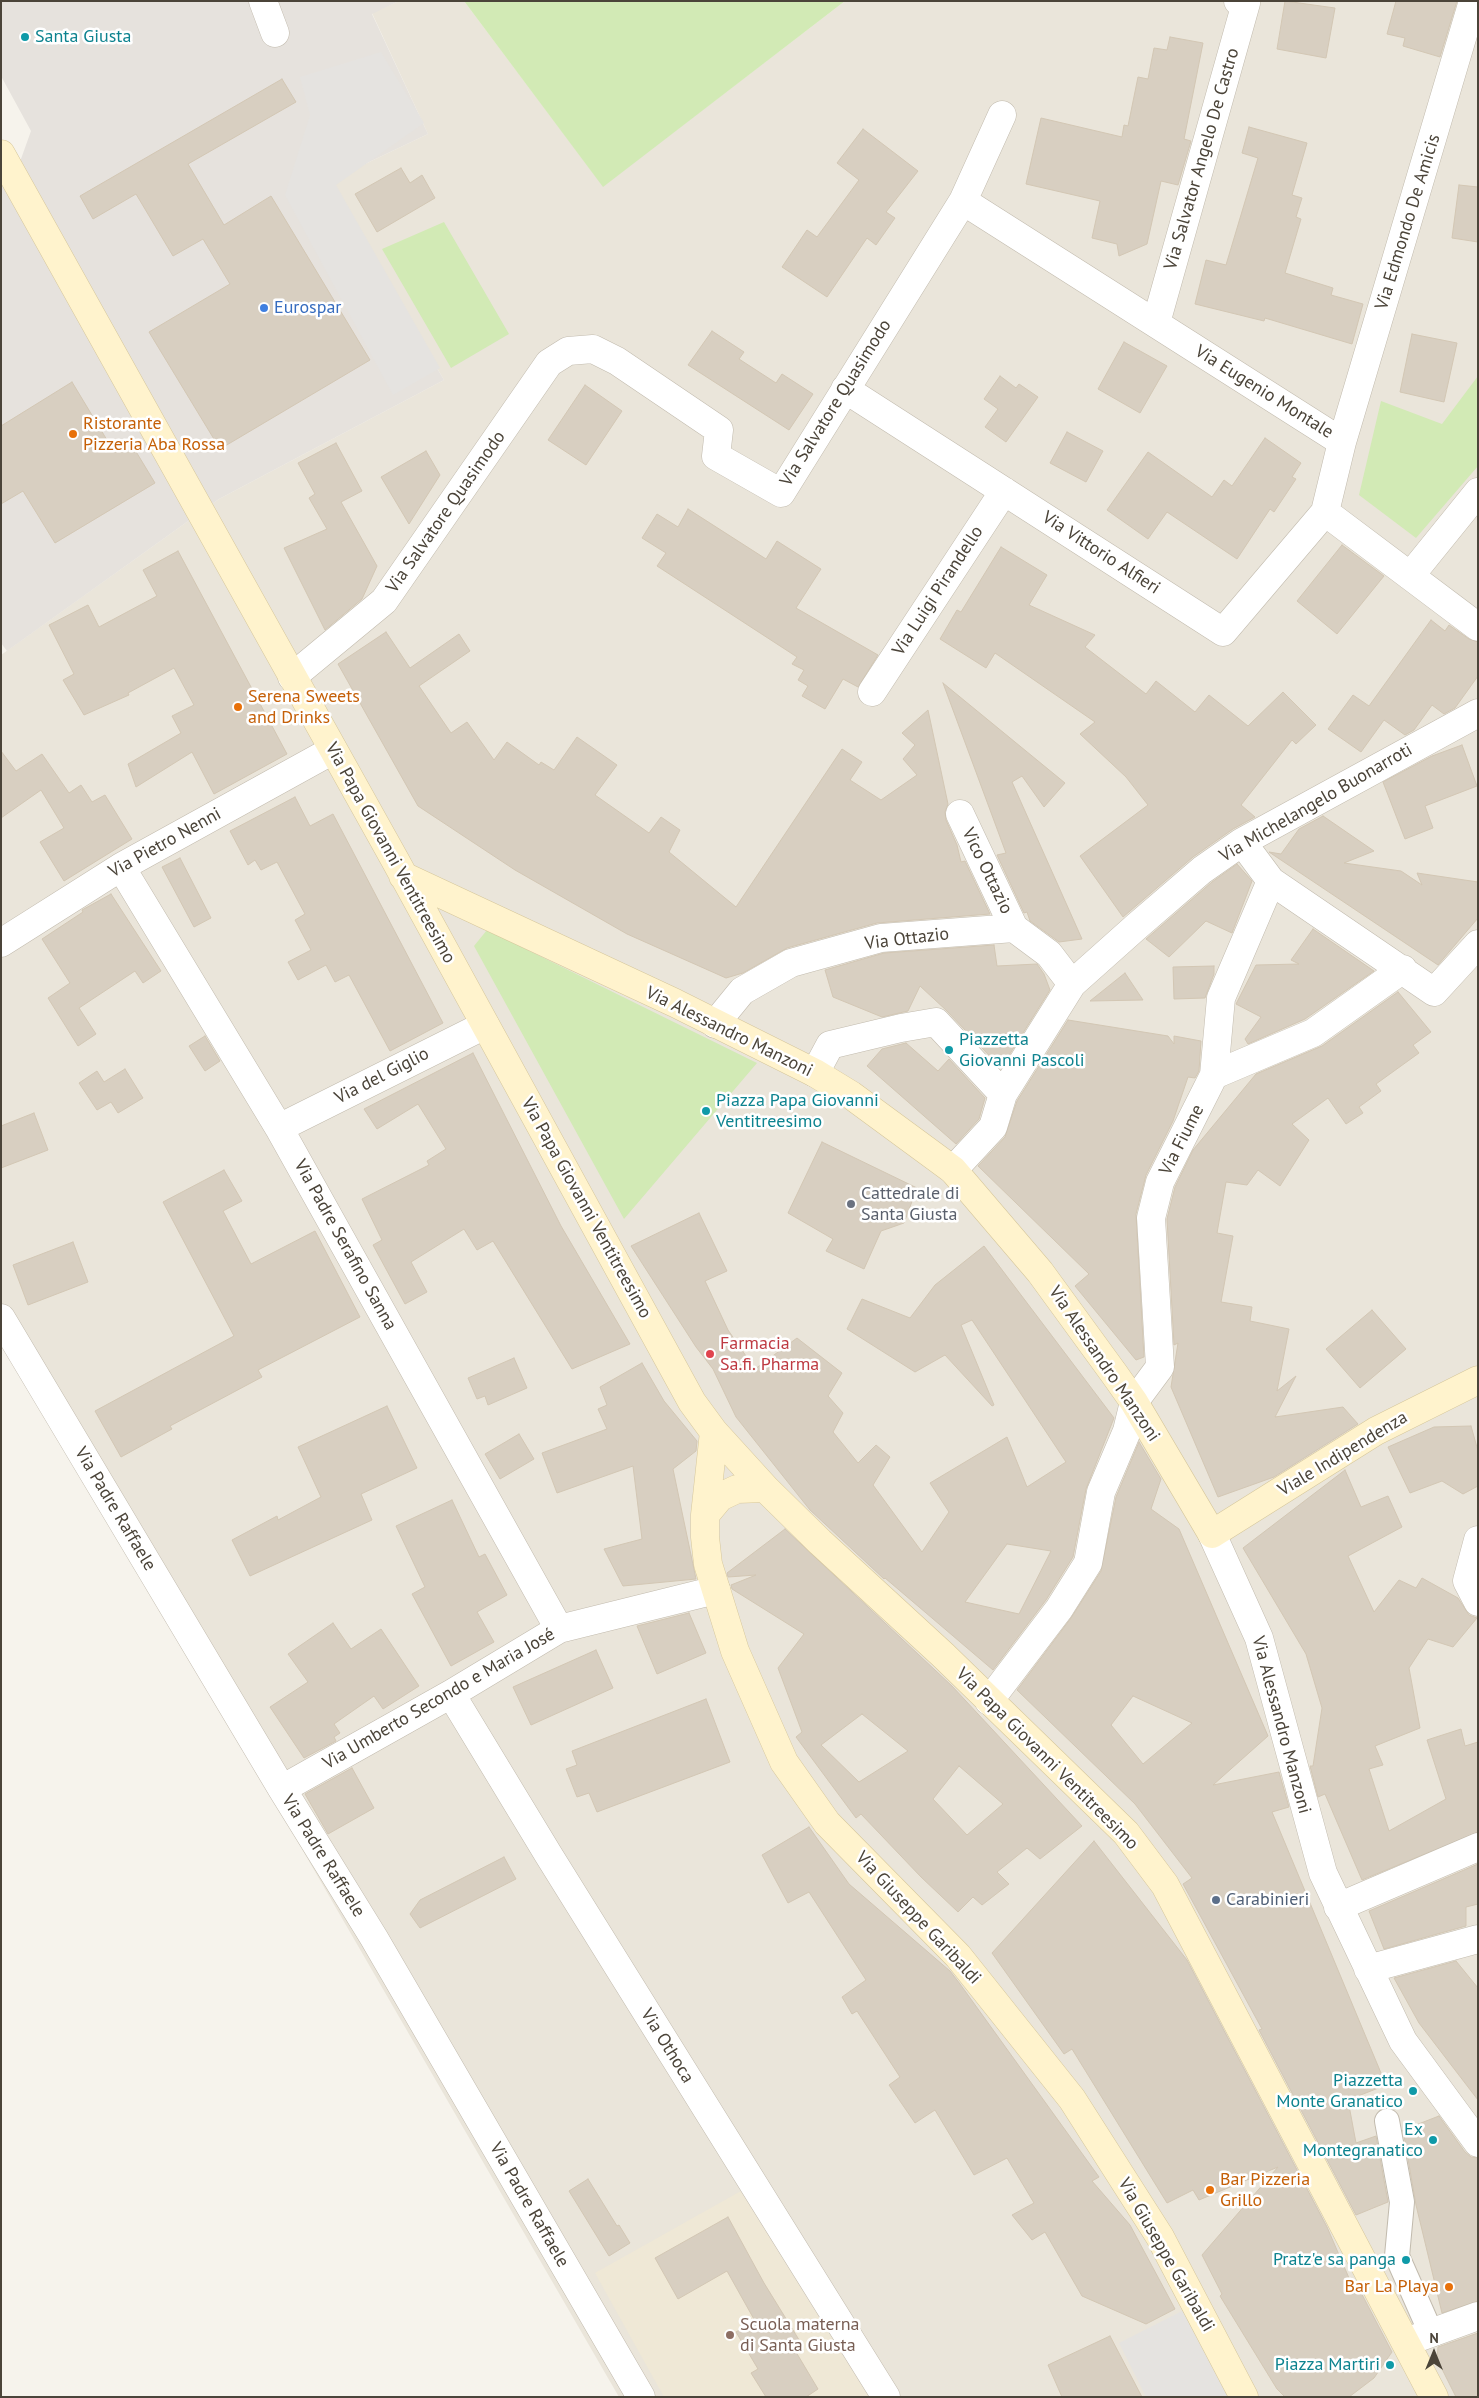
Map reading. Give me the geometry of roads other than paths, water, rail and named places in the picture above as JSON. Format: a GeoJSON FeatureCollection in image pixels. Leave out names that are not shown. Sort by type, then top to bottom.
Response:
{"type":"FeatureCollection","features":[{"type":"Feature","properties":{"kind":"main road","name":"Via Papa Giovanni Ventitreesimo"},"geometry":{"type":"LineString","coordinates":[[1,154],[403,876],[692,1402],[714,1432],[765,1488],[1126,1833],[1165,1885],[1418,2338],[1434,2397]]}},
{"type":"Feature","properties":{"kind":"main road","name":"Via Alessandro Manzoni"},"geometry":{"type":"LineString","coordinates":[[403,876],[675,1004],[815,1073],[851,1095],[953,1170],[1040,1272],[1134,1402],[1212,1534]]}},
{"type":"Feature","properties":{"kind":"main road","name":"Viale Indipendenza"},"geometry":{"type":"LineString","coordinates":[[1212,1534],[1376,1431],[1478,1380]]}},
{"type":"Feature","properties":{"kind":"main road","name":"Via Giuseppe Garibaldi"},"geometry":{"type":"LineString","coordinates":[[714,1432],[705,1515],[708,1564],[735,1651],[784,1762],[827,1823],[958,1956],[1072,2099],[1160,2238],[1244,2397]]}},
{"type":"Feature","properties":{"kind":"main road"},"geometry":{"type":"LineString","coordinates":[[705,1515],[720,1497],[738,1489],[765,1488]]}},
{"type":"Feature","properties":{"kind":"street"},"geometry":{"type":"LineString","coordinates":[[263,1],[275,33]]}},
{"type":"Feature","properties":{"kind":"street","name":"Via Salvator Angelo De Castro"},"geometry":{"type":"LineString","coordinates":[[1156,324],[1246,3],[1238,1]]}},
{"type":"Feature","properties":{"kind":"street","name":"Via Edmondo De Amicis"},"geometry":{"type":"LineString","coordinates":[[1342,442],[1473,1]]}},
{"type":"Feature","properties":{"kind":"street","name":"Via Salvatore Quasimodo"},"geometry":{"type":"LineString","coordinates":[[292,677],[384,601],[549,363],[568,351],[593,349],[617,362],[712,424],[719,430],[716,456],[781,493],[963,201],[1002,115]]}},
{"type":"Feature","properties":{"kind":"street","name":"Via Eugenio Montale"},"geometry":{"type":"LineString","coordinates":[[963,201],[1342,442],[1325,512]]}},
{"type":"Feature","properties":{"kind":"street","name":"Via Vittorio Alfieri"},"geometry":{"type":"LineString","coordinates":[[845,389],[1223,632],[1325,512]]}},
{"type":"Feature","properties":{"kind":"street","name":"Via Luigi Pirandello"},"geometry":{"type":"LineString","coordinates":[[872,692],[1004,491]]}},
{"type":"Feature","properties":{"kind":"street"},"geometry":{"type":"LineString","coordinates":[[1410,576],[1478,492]]}},
{"type":"Feature","properties":{"kind":"street"},"geometry":{"type":"LineString","coordinates":[[1325,512],[1478,628]]}},
{"type":"Feature","properties":{"kind":"street","name":"Via Michelangelo Buonarroti"},"geometry":{"type":"LineString","coordinates":[[953,1170],[993,1127],[1003,1094],[1072,984],[1202,870],[1242,842],[1478,713]]}},
{"type":"Feature","properties":{"kind":"street","name":"Via Pietro Nenni"},"geometry":{"type":"LineString","coordinates":[[1,944],[121,867],[333,750]]}},
{"type":"Feature","properties":{"kind":"street","name":"Vico Ottazio"},"geometry":{"type":"LineString","coordinates":[[960,814],[1014,928]]}},
{"type":"Feature","properties":{"kind":"street"},"geometry":{"type":"LineString","coordinates":[[1242,842],[1270,881],[1403,969],[1434,992],[1478,944]]}},
{"type":"Feature","properties":{"kind":"street","name":"Via Padre Serafino Sanna"},"geometry":{"type":"LineString","coordinates":[[121,867],[279,1128],[559,1629]]}},
{"type":"Feature","properties":{"kind":"street","name":"Via Fiume"},"geometry":{"type":"LineString","coordinates":[[1134,1402],[1160,1367],[1151,1218],[1160,1182],[1214,1075],[1221,998],[1270,881]]}},
{"type":"Feature","properties":{"kind":"street"},"geometry":{"type":"LineString","coordinates":[[1014,928],[1049,954],[1072,984]]}},
{"type":"Feature","properties":{"kind":"street","name":"Via Ottazio"},"geometry":{"type":"LineString","coordinates":[[715,1024],[742,991],[791,963],[881,938],[1014,928]]}},
{"type":"Feature","properties":{"kind":"street"},"geometry":{"type":"LineString","coordinates":[[1214,1075],[1313,1033],[1403,969]]}},
{"type":"Feature","properties":{"kind":"street"},"geometry":{"type":"LineString","coordinates":[[815,1073],[830,1044],[936,1022],[1003,1094]]}},
{"type":"Feature","properties":{"kind":"street","name":"Via del Giglio"},"geometry":{"type":"LineString","coordinates":[[279,1128],[484,1025]]}},
{"type":"Feature","properties":{"kind":"street","name":"Via Padre Raffaele"},"geometry":{"type":"LineString","coordinates":[[1,1318],[282,1789],[374,1938],[641,2397]]}},
{"type":"Feature","properties":{"kind":"street"},"geometry":{"type":"LineString","coordinates":[[989,1701],[1060,1609],[1088,1563],[1101,1492],[1126,1431],[1134,1402]]}},
{"type":"Feature","properties":{"kind":"street","name":"Via Alessandro Manzoni"},"geometry":{"type":"LineString","coordinates":[[1212,1534],[1259,1638],[1323,1873],[1403,2041],[1478,2143]]}},
{"type":"Feature","properties":{"kind":"street"},"geometry":{"type":"LineString","coordinates":[[1478,1540],[1467,1581],[1478,1602]]}},
{"type":"Feature","properties":{"kind":"street","name":"Via Umberto Secondo e Maria José"},"geometry":{"type":"LineString","coordinates":[[282,1789],[450,1694],[559,1629],[716,1590]]}},
{"type":"Feature","properties":{"kind":"street","name":"Via Othoca"},"geometry":{"type":"LineString","coordinates":[[450,1694],[886,2397]]}},
{"type":"Feature","properties":{"kind":"street"},"geometry":{"type":"LineString","coordinates":[[1338,1906],[1478,1847]]}},
{"type":"Feature","properties":{"kind":"street"},"geometry":{"type":"LineString","coordinates":[[1368,1969],[1478,1939]]}},
{"type":"Feature","properties":{"kind":"street"},"geometry":{"type":"LineString","coordinates":[[1387,2121],[1402,2202],[1397,2256],[1418,2338],[1478,2316]]}},
{"type":"Feature","properties":{"kind":"place","name":"Santa Giusta"},"geometry":{"type":"Point","coordinates":[25,37]}},
{"type":"Feature","properties":{"kind":"place","name":"Eurospar"},"geometry":{"type":"Point","coordinates":[264,308]}},
{"type":"Feature","properties":{"kind":"place","name":"Ristorante Pizzeria Aba Rossa"},"geometry":{"type":"Point","coordinates":[73,434]}},
{"type":"Feature","properties":{"kind":"place","name":"Serena Sweets and Drinks"},"geometry":{"type":"Point","coordinates":[238,707]}},
{"type":"Feature","properties":{"kind":"place","name":"Piazzetta Giovanni Pascoli"},"geometry":{"type":"Point","coordinates":[949,1050]}},
{"type":"Feature","properties":{"kind":"place","name":"Piazza Papa Giovanni Ventitreesimo"},"geometry":{"type":"Point","coordinates":[706,1111]}},
{"type":"Feature","properties":{"kind":"place","name":"Cattedrale di Santa Giusta"},"geometry":{"type":"Point","coordinates":[851,1204]}},
{"type":"Feature","properties":{"kind":"place","name":"Farmacia Sa.fi. Pharma"},"geometry":{"type":"Point","coordinates":[710,1354]}},
{"type":"Feature","properties":{"kind":"place","name":"Carabinieri"},"geometry":{"type":"Point","coordinates":[1216,1900]}},
{"type":"Feature","properties":{"kind":"place","name":"Piazzetta Monte Granatico"},"geometry":{"type":"Point","coordinates":[1413,2091]}},
{"type":"Feature","properties":{"kind":"place","name":"Ex Montegranatico"},"geometry":{"type":"Point","coordinates":[1433,2140]}},
{"type":"Feature","properties":{"kind":"place","name":"Bar Pizzeria Grillo"},"geometry":{"type":"Point","coordinates":[1210,2190]}},
{"type":"Feature","properties":{"kind":"place","name":"Pratz'e sa panga"},"geometry":{"type":"Point","coordinates":[1406,2260]}},
{"type":"Feature","properties":{"kind":"place","name":"Bar La Playa"},"geometry":{"type":"Point","coordinates":[1449,2287]}},
{"type":"Feature","properties":{"kind":"place","name":"Scuola materna di Santa Giusta"},"geometry":{"type":"Point","coordinates":[730,2335]}},
{"type":"Feature","properties":{"kind":"place","name":"Piazza Martiri"},"geometry":{"type":"Point","coordinates":[1390,2365]}}]}
